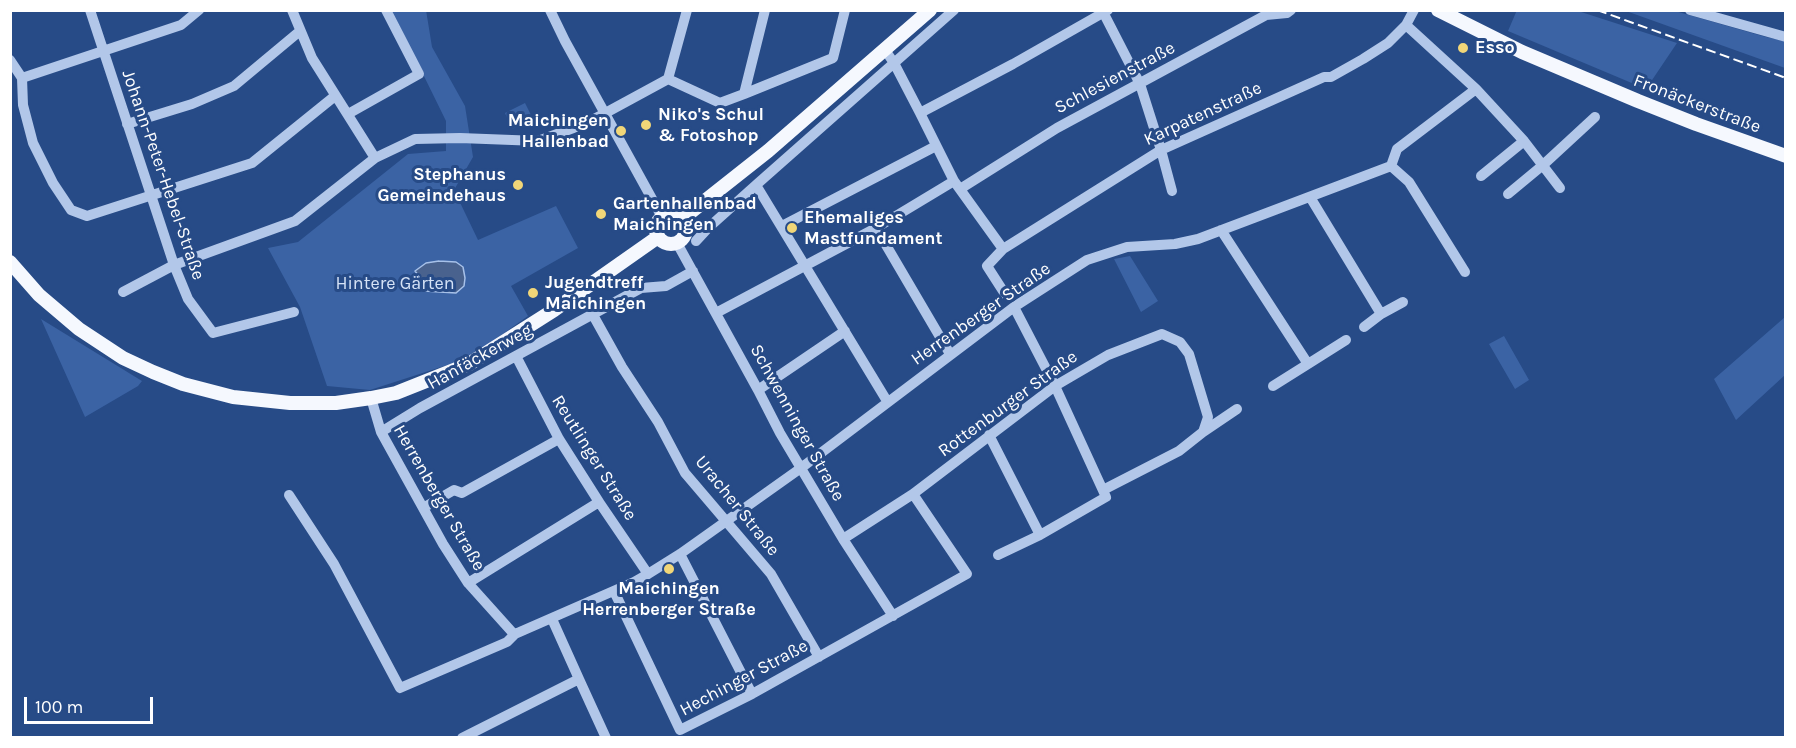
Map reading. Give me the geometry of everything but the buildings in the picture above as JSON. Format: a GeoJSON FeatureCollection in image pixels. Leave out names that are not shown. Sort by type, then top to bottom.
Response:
{"type":"FeatureCollection","features":[{"type":"Feature","properties":{"kind":"main road"},"geometry":{"type":"LineString","coordinates":[[682,219],[768,151],[930,10]]}},
{"type":"Feature","properties":{"kind":"main road","name":"Fronäckerstraße"},"geometry":{"type":"LineString","coordinates":[[1438,10],[1522,52],[1596,84],[1785,156]]}},
{"type":"Feature","properties":{"kind":"main road"},"geometry":{"type":"LineString","coordinates":[[675,214],[682,219],[686,232],[677,243],[666,244],[658,237],[655,228],[662,217],[675,214]]}},
{"type":"Feature","properties":{"kind":"main road"},"geometry":{"type":"LineString","coordinates":[[10,262],[39,295],[79,329],[123,358],[183,384],[233,397],[290,403],[336,403],[371,398],[407,389],[469,364],[554,310],[658,237]]}},
{"type":"Feature","properties":{"kind":"street","name":"Johann-Peter-Hebel-Straße"},"geometry":{"type":"LineString","coordinates":[[90,10],[126,124],[152,194],[174,265],[188,299],[213,333],[294,312]]}},
{"type":"Feature","properties":{"kind":"street"},"geometry":{"type":"LineString","coordinates":[[22,78],[181,25],[200,10]]}},
{"type":"Feature","properties":{"kind":"street"},"geometry":{"type":"LineString","coordinates":[[292,10],[312,58],[375,158]]}},
{"type":"Feature","properties":{"kind":"street"},"geometry":{"type":"LineString","coordinates":[[348,114],[419,74],[386,10]]}},
{"type":"Feature","properties":{"kind":"street"},"geometry":{"type":"LineString","coordinates":[[550,10],[557,27],[662,217]]}},
{"type":"Feature","properties":{"kind":"street"},"geometry":{"type":"LineString","coordinates":[[123,292],[174,265],[295,221],[375,158],[415,139],[538,141],[587,123],[668,79],[687,10]]}},
{"type":"Feature","properties":{"kind":"street"},"geometry":{"type":"LineString","coordinates":[[744,94],[765,10]]}},
{"type":"Feature","properties":{"kind":"street"},"geometry":{"type":"LineString","coordinates":[[668,79],[720,103],[744,94],[833,58],[845,10]]}},
{"type":"Feature","properties":{"kind":"street"},"geometry":{"type":"LineString","coordinates":[[696,241],[756,184],[954,10]]}},
{"type":"Feature","properties":{"kind":"street","name":"Schlesienstraße"},"geometry":{"type":"LineString","coordinates":[[716,312],[957,185],[1266,15],[1287,13],[1291,10]]}},
{"type":"Feature","properties":{"kind":"street","name":"Karpatenstraße"},"geometry":{"type":"LineString","coordinates":[[1003,249],[1161,150],[1324,77],[1331,77],[1363,59],[1388,43],[1406,25],[1414,10]]}},
{"type":"Feature","properties":{"kind":"street"},"geometry":{"type":"LineString","coordinates":[[1690,10],[1785,37]]}},
{"type":"Feature","properties":{"kind":"street"},"geometry":{"type":"LineString","coordinates":[[920,113],[1013,64],[1104,11],[1140,84],[1172,192]]}},
{"type":"Feature","properties":{"kind":"street"},"geometry":{"type":"LineString","coordinates":[[1406,25],[1476,88],[1524,141],[1560,188]]}},
{"type":"Feature","properties":{"kind":"street"},"geometry":{"type":"LineString","coordinates":[[126,124],[192,104],[234,86],[300,31]]}},
{"type":"Feature","properties":{"kind":"street"},"geometry":{"type":"LineString","coordinates":[[885,50],[894,63],[957,185],[1003,249],[987,266],[1005,294]]}},
{"type":"Feature","properties":{"kind":"street"},"geometry":{"type":"LineString","coordinates":[[10,60],[22,78],[23,105],[33,143],[53,183],[71,210],[87,216],[252,163],[335,96]]}},
{"type":"Feature","properties":{"kind":"street"},"geometry":{"type":"LineString","coordinates":[[1465,272],[1409,182],[1391,166],[1397,149],[1476,88]]}},
{"type":"Feature","properties":{"kind":"street"},"geometry":{"type":"LineString","coordinates":[[1508,194],[1595,117]]}},
{"type":"Feature","properties":{"kind":"street"},"geometry":{"type":"LineString","coordinates":[[1480,176],[1524,141]]}},
{"type":"Feature","properties":{"kind":"street"},"geometry":{"type":"LineString","coordinates":[[782,226],[936,146]]}},
{"type":"Feature","properties":{"kind":"street","name":"Herrenberger Straße"},"geometry":{"type":"LineString","coordinates":[[289,495],[334,564],[400,688],[507,642],[515,634],[648,574],[801,468],[1014,307],[1087,260],[1127,247],[1175,244],[1198,239],[1391,166]]}},
{"type":"Feature","properties":{"kind":"street"},"geometry":{"type":"LineString","coordinates":[[756,184],[887,401]]}},
{"type":"Feature","properties":{"kind":"street"},"geometry":{"type":"LineString","coordinates":[[1310,197],[1381,314]]}},
{"type":"Feature","properties":{"kind":"street"},"geometry":{"type":"LineString","coordinates":[[876,228],[950,354]]}},
{"type":"Feature","properties":{"kind":"street"},"geometry":{"type":"LineString","coordinates":[[1221,231],[1308,364]]}},
{"type":"Feature","properties":{"kind":"street","name":"Schwenninger Straße"},"geometry":{"type":"LineString","coordinates":[[677,243],[780,433],[843,539],[893,615]]}},
{"type":"Feature","properties":{"kind":"street","name":"Hanfäckerweg"},"geometry":{"type":"LineString","coordinates":[[381,432],[420,408],[640,288],[666,286],[693,271]]}},
{"type":"Feature","properties":{"kind":"street"},"geometry":{"type":"LineString","coordinates":[[1364,327],[1403,302]]}},
{"type":"Feature","properties":{"kind":"street"},"geometry":{"type":"LineString","coordinates":[[1014,307],[1055,386],[1105,494]]}},
{"type":"Feature","properties":{"kind":"street","name":"Uracher Straße"},"geometry":{"type":"LineString","coordinates":[[593,315],[622,367],[658,422],[685,473],[771,574],[819,657]]}},
{"type":"Feature","properties":{"kind":"street"},"geometry":{"type":"LineString","coordinates":[[758,390],[845,331]]}},
{"type":"Feature","properties":{"kind":"street","name":"Rottenburger Straße"},"geometry":{"type":"LineString","coordinates":[[843,539],[913,494],[1055,386],[1108,355],[1162,334],[1180,342],[1189,354],[1208,417],[1203,432]]}},
{"type":"Feature","properties":{"kind":"street"},"geometry":{"type":"LineString","coordinates":[[1273,386],[1346,340]]}},
{"type":"Feature","properties":{"kind":"street","name":"Reutlinger Straße"},"geometry":{"type":"LineString","coordinates":[[516,356],[559,439],[648,574]]}},
{"type":"Feature","properties":{"kind":"street","name":"Herrenberger Straße"},"geometry":{"type":"LineString","coordinates":[[371,398],[381,432],[443,544],[468,583],[515,634]]}},
{"type":"Feature","properties":{"kind":"street"},"geometry":{"type":"LineString","coordinates":[[998,555],[1040,535],[1179,451],[1237,409]]}},
{"type":"Feature","properties":{"kind":"street"},"geometry":{"type":"LineString","coordinates":[[989,435],[1040,535]]}},
{"type":"Feature","properties":{"kind":"street"},"geometry":{"type":"LineString","coordinates":[[423,508],[454,490],[462,493],[559,439]]}},
{"type":"Feature","properties":{"kind":"street","name":"Hechinger Straße"},"geometry":{"type":"LineString","coordinates":[[614,591],[680,730],[752,694],[967,574],[913,494]]}},
{"type":"Feature","properties":{"kind":"street"},"geometry":{"type":"LineString","coordinates":[[468,583],[599,502]]}},
{"type":"Feature","properties":{"kind":"street"},"geometry":{"type":"LineString","coordinates":[[680,554],[752,694]]}},
{"type":"Feature","properties":{"kind":"street"},"geometry":{"type":"LineString","coordinates":[[552,619],[606,738]]}},
{"type":"Feature","properties":{"kind":"street"},"geometry":{"type":"LineString","coordinates":[[462,738],[579,679]]}},
{"type":"Feature","properties":{"kind":"green space","name":"Hintere Gärten"},"geometry":{"type":"Polygon","coordinates":[[[426,10],[432,47],[465,106],[473,157],[454,190],[478,240],[556,206],[578,248],[511,286],[528,316],[469,358],[370,390],[327,386],[300,307],[268,248],[298,242],[408,154],[446,151],[446,121],[392,11],[426,10]]]}},
{"type":"Feature","properties":{"kind":"green space"},"geometry":{"type":"Polygon","coordinates":[[[1517,10],[1578,11],[1677,43],[1646,89],[1508,31],[1517,10]]]}},
{"type":"Feature","properties":{"kind":"green space"},"geometry":{"type":"Polygon","coordinates":[[[1626,11],[1675,11],[1785,41],[1785,68],[1626,11]]]}},
{"type":"Feature","properties":{"kind":"green space"},"geometry":{"type":"Polygon","coordinates":[[[525,103],[533,119],[512,129],[505,113],[525,103]]]}},
{"type":"Feature","properties":{"kind":"green space"},"geometry":{"type":"Polygon","coordinates":[[[1130,256],[1158,301],[1141,312],[1114,259],[1130,256]]]}},
{"type":"Feature","properties":{"kind":"green space"},"geometry":{"type":"Polygon","coordinates":[[[1785,317],[1785,375],[1736,420],[1714,379],[1785,317]]]}},
{"type":"Feature","properties":{"kind":"green space"},"geometry":{"type":"Polygon","coordinates":[[[41,319],[142,381],[138,386],[85,417],[41,319]]]}},
{"type":"Feature","properties":{"kind":"green space"},"geometry":{"type":"Polygon","coordinates":[[[1504,336],[1529,380],[1515,389],[1489,344],[1504,336]]]}},
{"type":"Feature","properties":{"kind":"shaded area"},"geometry":{"type":"Polygon","coordinates":[[[456,262],[463,267],[464,286],[456,293],[424,291],[426,285],[415,271],[426,263],[456,262]]]}},
{"type":"Feature","properties":{"kind":"railway"},"geometry":{"type":"LineString","coordinates":[[1597,10],[1786,78]]}},
{"type":"Feature","properties":{"kind":"place","name":"Esso"},"geometry":{"type":"Point","coordinates":[1463,48]}},
{"type":"Feature","properties":{"kind":"place","name":"Niko's Schul & Fotoshop"},"geometry":{"type":"Point","coordinates":[646,125]}},
{"type":"Feature","properties":{"kind":"place","name":"Maichingen Hallenbad"},"geometry":{"type":"Point","coordinates":[621,131]}},
{"type":"Feature","properties":{"kind":"place","name":"Stephanus Gemeindehaus"},"geometry":{"type":"Point","coordinates":[518,185]}},
{"type":"Feature","properties":{"kind":"place","name":"Gartenhallenbad Maichingen"},"geometry":{"type":"Point","coordinates":[601,214]}},
{"type":"Feature","properties":{"kind":"place","name":"Ehemaliges Mastfundament"},"geometry":{"type":"Point","coordinates":[792,228]}},
{"type":"Feature","properties":{"kind":"place","name":"Jugendtreff Maichingen"},"geometry":{"type":"Point","coordinates":[533,293]}},
{"type":"Feature","properties":{"kind":"place","name":"Maichingen Herrenberger Straße"},"geometry":{"type":"Point","coordinates":[669,569]}}]}
